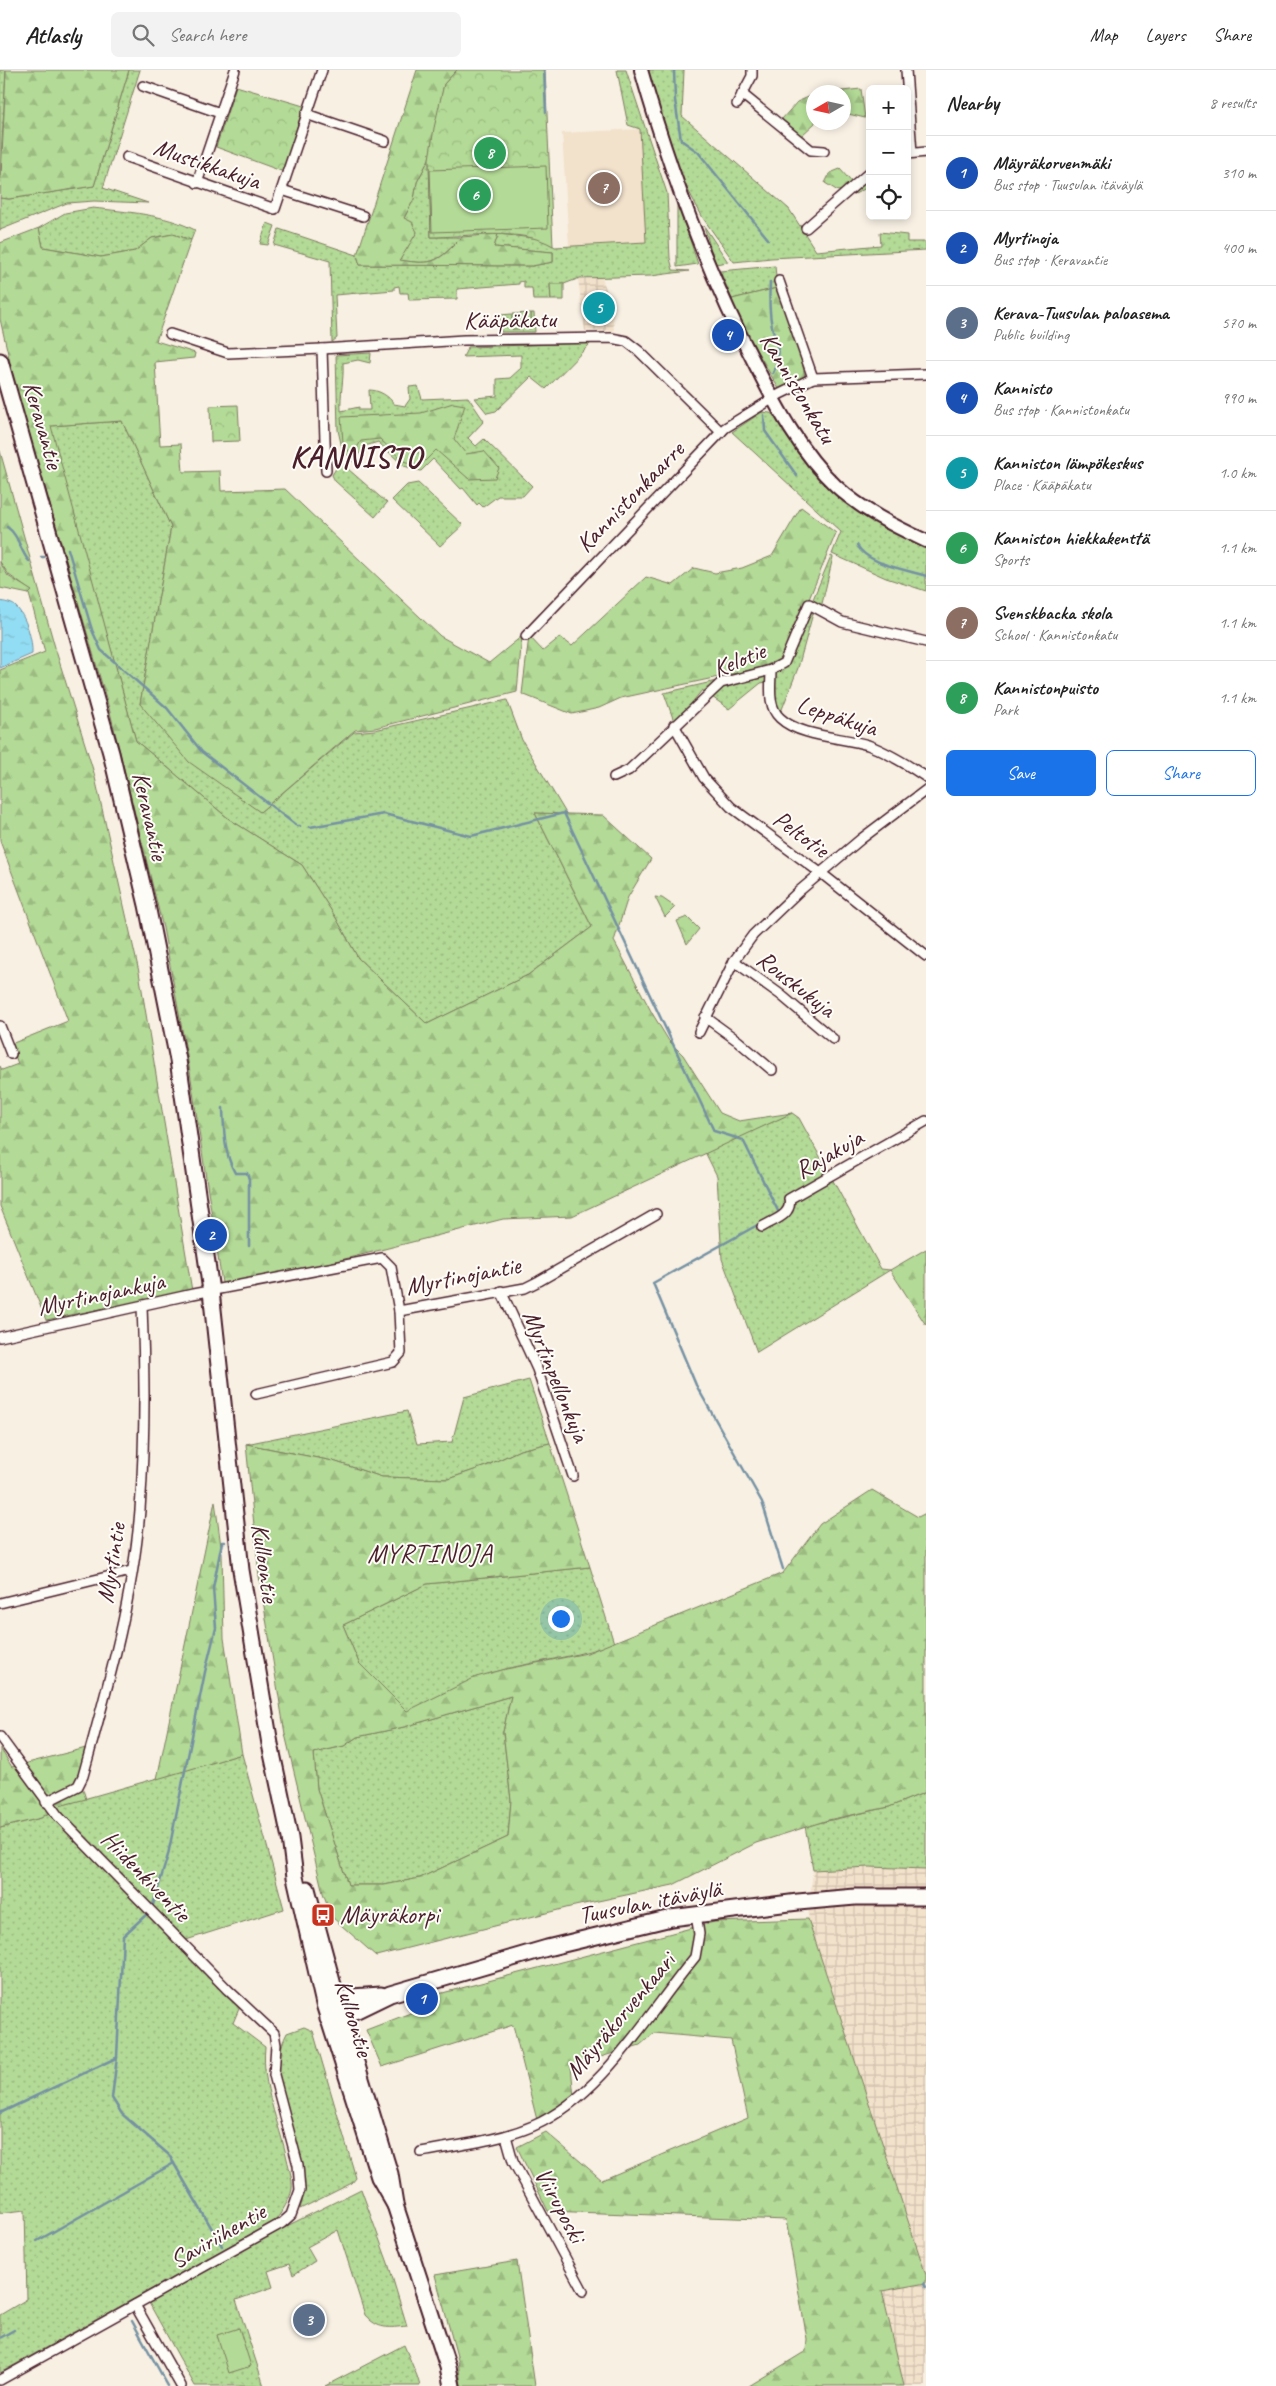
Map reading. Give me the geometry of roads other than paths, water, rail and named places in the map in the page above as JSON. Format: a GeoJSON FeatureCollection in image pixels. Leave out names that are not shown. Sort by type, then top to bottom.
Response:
{"type":"FeatureCollection","features":[{"type":"Feature","properties":{"kind":"main road","name":"Keravantie"},"geometry":{"type":"LineString","coordinates":[[0,362],[111,753],[147,905],[178,1060],[211,1291]]}},
{"type":"Feature","properties":{"kind":"main road","name":"Kulloontie"},"geometry":{"type":"LineString","coordinates":[[211,1291],[241,1570],[270,1744],[290,1838],[304,1875],[330,2002],[390,2174],[395,2205],[452,2386]]}},
{"type":"Feature","properties":{"kind":"main road","name":"Tuusulan itäväylä"},"geometry":{"type":"LineString","coordinates":[[335,2017],[390,1994],[547,1948],[671,1918],[855,1897],[926,1898]]}},
{"type":"Feature","properties":{"kind":"main road","name":"Tuusulan itäväylä"},"geometry":{"type":"LineString","coordinates":[[330,2002],[390,1994]]}},
{"type":"Feature","properties":{"kind":"main road","name":"Kulloontie"},"geometry":{"type":"LineString","coordinates":[[434,2328],[443,2386]]}},
{"type":"Feature","properties":{"kind":"street"},"geometry":{"type":"LineString","coordinates":[[197,182],[235,70]]}},
{"type":"Feature","properties":{"kind":"street"},"geometry":{"type":"LineString","coordinates":[[322,70],[282,190],[362,216]]}},
{"type":"Feature","properties":{"kind":"street","name":"Kannistonkatu"},"geometry":{"type":"LineString","coordinates":[[640,70],[672,173],[713,276],[773,399],[812,459],[836,486],[876,516],[926,540]]}},
{"type":"Feature","properties":{"kind":"street"},"geometry":{"type":"LineString","coordinates":[[737,104],[752,76],[752,70]]}},
{"type":"Feature","properties":{"kind":"street"},"geometry":{"type":"LineString","coordinates":[[906,70],[909,130]]}},
{"type":"Feature","properties":{"kind":"street"},"geometry":{"type":"LineString","coordinates":[[142,86],[220,113]]}},
{"type":"Feature","properties":{"kind":"street"},"geometry":{"type":"LineString","coordinates":[[742,94],[811,150],[824,150]]}},
{"type":"Feature","properties":{"kind":"street"},"geometry":{"type":"LineString","coordinates":[[306,114],[385,142]]}},
{"type":"Feature","properties":{"kind":"street"},"geometry":{"type":"LineString","coordinates":[[911,153],[926,152]]}},
{"type":"Feature","properties":{"kind":"street","name":"Mustikkakuja"},"geometry":{"type":"LineString","coordinates":[[126,157],[275,209],[282,190]]}},
{"type":"Feature","properties":{"kind":"street"},"geometry":{"type":"LineString","coordinates":[[806,228],[867,175]]}},
{"type":"Feature","properties":{"kind":"street"},"geometry":{"type":"LineString","coordinates":[[779,281],[812,378],[926,374]]}},
{"type":"Feature","properties":{"kind":"street","name":"Kääpäkatu"},"geometry":{"type":"LineString","coordinates":[[170,334],[228,353],[464,340],[611,338],[626,341],[639,350],[721,432]]}},
{"type":"Feature","properties":{"kind":"street"},"geometry":{"type":"LineString","coordinates":[[322,349],[326,471]]}},
{"type":"Feature","properties":{"kind":"street","name":"Kannistonkaarre"},"geometry":{"type":"LineString","coordinates":[[526,636],[721,432],[773,399],[812,378]]}},
{"type":"Feature","properties":{"kind":"street","name":"Kelotie"},"geometry":{"type":"LineString","coordinates":[[614,777],[629,770],[721,683],[771,670],[784,663],[810,604],[842,622],[926,642]]}},
{"type":"Feature","properties":{"kind":"street","name":"Leppäkuja"},"geometry":{"type":"LineString","coordinates":[[771,670],[770,703],[779,718],[791,726],[868,746],[906,764],[926,777]]}},
{"type":"Feature","properties":{"kind":"street","name":"Peltotie"},"geometry":{"type":"LineString","coordinates":[[674,726],[704,778],[731,807],[926,956]]}},
{"type":"Feature","properties":{"kind":"street"},"geometry":{"type":"LineString","coordinates":[[699,1032],[734,961],[753,935],[861,840],[926,790]]}},
{"type":"Feature","properties":{"kind":"street","name":"Rouskukuja"},"geometry":{"type":"LineString","coordinates":[[734,961],[781,994],[833,1039]]}},
{"type":"Feature","properties":{"kind":"street"},"geometry":{"type":"LineString","coordinates":[[705,1017],[738,1041],[772,1070]]}},
{"type":"Feature","properties":{"kind":"street"},"geometry":{"type":"LineString","coordinates":[[0,1026],[11,1054]]}},
{"type":"Feature","properties":{"kind":"street","name":"Rajakuja"},"geometry":{"type":"LineString","coordinates":[[762,1227],[788,1212],[791,1205],[789,1199],[926,1121]]}},
{"type":"Feature","properties":{"kind":"street","name":"Myrtinojantie"},"geometry":{"type":"LineString","coordinates":[[211,1291],[382,1258],[392,1267],[399,1311],[500,1291],[525,1288],[539,1282],[656,1214]]}},
{"type":"Feature","properties":{"kind":"street","name":"Myrtinojankuja"},"geometry":{"type":"LineString","coordinates":[[0,1337],[100,1313],[211,1291]]}},
{"type":"Feature","properties":{"kind":"street","name":"Myrtinpellonkuja"},"geometry":{"type":"LineString","coordinates":[[500,1291],[537,1369],[572,1476]]}},
{"type":"Feature","properties":{"kind":"street","name":"Myrtintie"},"geometry":{"type":"LineString","coordinates":[[46,1802],[78,1786],[83,1776],[117,1642],[131,1571],[140,1511],[142,1467],[142,1306]]}},
{"type":"Feature","properties":{"kind":"street"},"geometry":{"type":"LineString","coordinates":[[256,1394],[393,1362],[401,1353],[402,1341],[399,1311]]}},
{"type":"Feature","properties":{"kind":"street"},"geometry":{"type":"LineString","coordinates":[[0,1603],[131,1571]]}},
{"type":"Feature","properties":{"kind":"street","name":"Hiidenkiventie"},"geometry":{"type":"LineString","coordinates":[[0,1737],[46,1802],[228,1990],[274,2033]]}},
{"type":"Feature","properties":{"kind":"street","name":"Mäyräkorvenkaari"},"geometry":{"type":"LineString","coordinates":[[422,2152],[506,2136],[556,2114],[606,2070],[695,1957],[699,1934],[696,1914]]}},
{"type":"Feature","properties":{"kind":"street","name":"Saviriihentie"},"geometry":{"type":"LineString","coordinates":[[0,2380],[264,2234],[291,2215],[300,2190],[299,2178],[274,2075],[276,2045],[274,2033]]}},
{"type":"Feature","properties":{"kind":"street","name":"Viiruposki"},"geometry":{"type":"LineString","coordinates":[[506,2136],[513,2161],[583,2292]]}},
{"type":"Feature","properties":{"kind":"street"},"geometry":{"type":"LineString","coordinates":[[136,2305],[181,2386]]}},
{"type":"Feature","properties":{"kind":"water"},"geometry":{"type":"Polygon","coordinates":[[[0,601],[12,604],[19,610],[28,628],[32,654],[0,668],[0,601]]]}},
{"type":"Feature","properties":{"kind":"waterway"},"geometry":{"type":"LineString","coordinates":[[544,70],[546,112]]}},
{"type":"Feature","properties":{"kind":"waterway"},"geometry":{"type":"LineString","coordinates":[[674,70],[675,100],[681,140],[698,152],[768,239]]}},
{"type":"Feature","properties":{"kind":"waterway"},"geometry":{"type":"LineString","coordinates":[[770,282],[770,316],[778,355],[773,373]]}},
{"type":"Feature","properties":{"kind":"waterway"},"geometry":{"type":"LineString","coordinates":[[764,415],[765,431],[797,476]]}},
{"type":"Feature","properties":{"kind":"waterway"},"geometry":{"type":"LineString","coordinates":[[7,527],[14,534],[29,561]]}},
{"type":"Feature","properties":{"kind":"waterway"},"geometry":{"type":"LineString","coordinates":[[857,545],[862,552],[878,562],[926,576]]}},
{"type":"Feature","properties":{"kind":"waterway"},"geometry":{"type":"LineString","coordinates":[[68,549],[92,630],[101,650],[167,708],[202,752],[297,826],[300,826]]}},
{"type":"Feature","properties":{"kind":"waterway"},"geometry":{"type":"LineString","coordinates":[[310,827],[384,814],[471,836],[564,813],[714,1131],[743,1140],[779,1213],[768,1219]]}},
{"type":"Feature","properties":{"kind":"waterway"},"geometry":{"type":"LineString","coordinates":[[223,1108],[225,1142],[231,1165],[235,1173],[247,1173],[249,1179],[249,1246]]}},
{"type":"Feature","properties":{"kind":"waterway"},"geometry":{"type":"LineString","coordinates":[[761,1223],[653,1283],[696,1385],[762,1502],[783,1569]]}},
{"type":"Feature","properties":{"kind":"waterway"},"geometry":{"type":"LineString","coordinates":[[153,1905],[168,1855],[205,1672],[216,1628],[213,1588],[222,1542],[225,1542]]}},
{"type":"Feature","properties":{"kind":"waterway"},"geometry":{"type":"LineString","coordinates":[[148,1913],[123,1936],[117,2057],[112,2098],[122,2114],[169,2155],[222,2246]]}},
{"type":"Feature","properties":{"kind":"waterway"},"geometry":{"type":"LineString","coordinates":[[0,2113],[116,2058]]}},
{"type":"Feature","properties":{"kind":"waterway"},"geometry":{"type":"LineString","coordinates":[[37,2241],[174,2163]]}},
{"type":"Feature","properties":{"kind":"waterway"},"geometry":{"type":"LineString","coordinates":[[924,2283],[926,2287]]}},
{"type":"Feature","properties":{"kind":"waterway"},"geometry":{"type":"LineString","coordinates":[[132,2321],[168,2386]]}},
{"type":"Feature","properties":{"kind":"waterway"},"geometry":{"type":"LineString","coordinates":[[0,2338],[14,2330]]}},
{"type":"Feature","properties":{"kind":"place","name":"Kannistonpuisto"},"geometry":{"type":"Point","coordinates":[490,153]}},
{"type":"Feature","properties":{"kind":"place","name":"Svenskbacka skola"},"geometry":{"type":"Point","coordinates":[604,188]}},
{"type":"Feature","properties":{"kind":"place","name":"Kanniston hiekkakenttä"},"geometry":{"type":"Point","coordinates":[475,195]}},
{"type":"Feature","properties":{"kind":"place","name":"Kanniston lämpökeskus"},"geometry":{"type":"Point","coordinates":[599,308]}},
{"type":"Feature","properties":{"kind":"place","name":"Kannisto"},"geometry":{"type":"Point","coordinates":[728,335]}},
{"type":"Feature","properties":{"kind":"place","name":"Myrtinoja"},"geometry":{"type":"Point","coordinates":[211,1235]}},
{"type":"Feature","properties":{"kind":"place","name":"Mäyräkorpi"},"geometry":{"type":"Point","coordinates":[323,1915]}},
{"type":"Feature","properties":{"kind":"place","name":"Mäyräkorvenmäki"},"geometry":{"type":"Point","coordinates":[422,1999]}},
{"type":"Feature","properties":{"kind":"place","name":"Kerava-Tuusulan paloasema"},"geometry":{"type":"Point","coordinates":[309,2320]}},
{"type":"Feature","properties":{"kind":"district","name":"KANNISTO"},"geometry":{"type":"Point","coordinates":[356,457]}},
{"type":"Feature","properties":{"kind":"district","name":"MYRTINOJA"},"geometry":{"type":"Point","coordinates":[430,1553]}}]}
